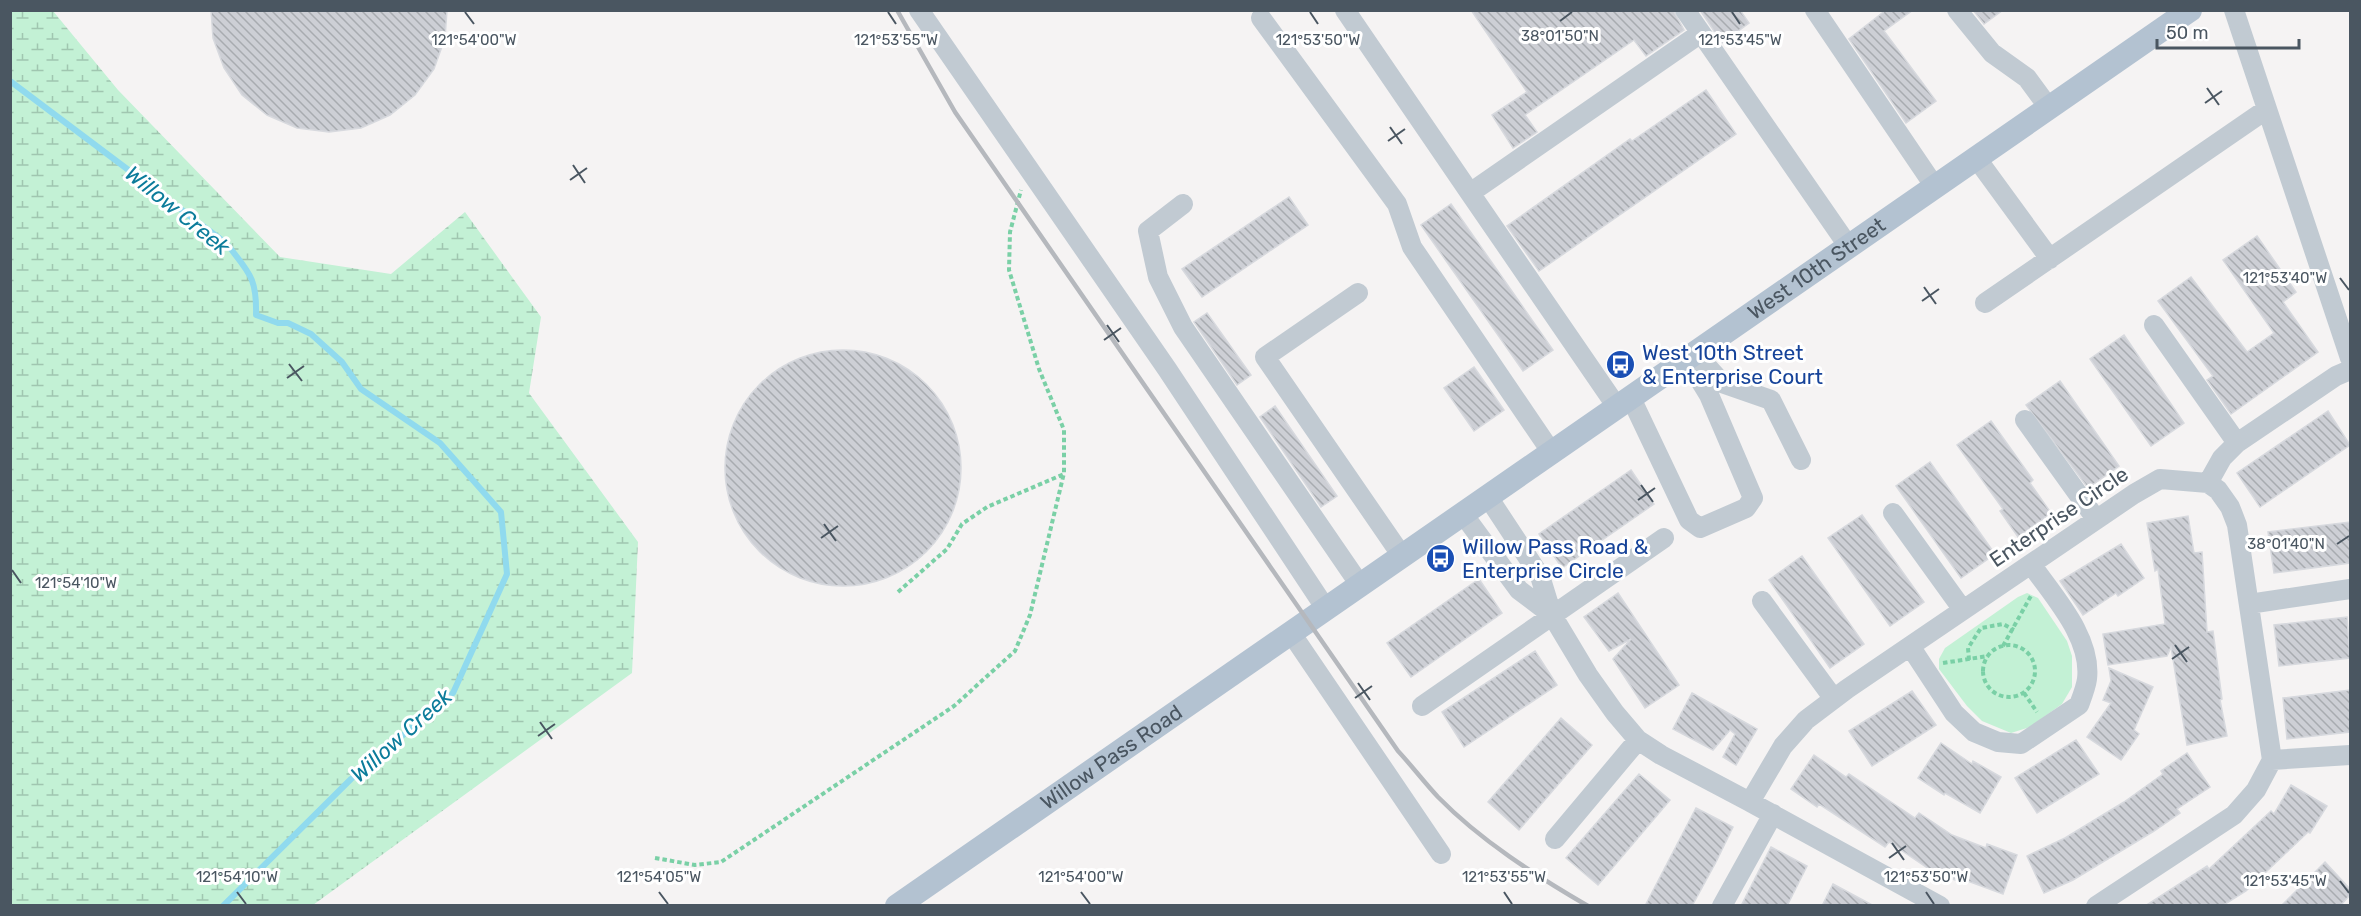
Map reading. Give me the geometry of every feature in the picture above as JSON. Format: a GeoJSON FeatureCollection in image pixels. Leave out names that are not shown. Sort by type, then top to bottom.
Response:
{"type":"FeatureCollection","features":[{"type":"Feature","properties":{"kind":"main road","name":"West 10th Street"},"geometry":{"type":"LineString","coordinates":[[1326,609],[2190,10]]}},
{"type":"Feature","properties":{"kind":"main road","name":"Willow Pass Road"},"geometry":{"type":"LineString","coordinates":[[897,906],[1326,609]]}},
{"type":"Feature","properties":{"kind":"street"},"geometry":{"type":"LineString","coordinates":[[920,10],[1167,369],[1326,609]]}},
{"type":"Feature","properties":{"kind":"street"},"geometry":{"type":"LineString","coordinates":[[1345,10],[1470,193],[1624,403],[1689,520],[1700,528],[1746,508],[1753,498],[1691,356]]}},
{"type":"Feature","properties":{"kind":"street"},"geometry":{"type":"LineString","coordinates":[[1685,10],[1849,247]]}},
{"type":"Feature","properties":{"kind":"street"},"geometry":{"type":"LineString","coordinates":[[1815,10],[1935,187]]}},
{"type":"Feature","properties":{"kind":"street"},"geometry":{"type":"LineString","coordinates":[[1957,10],[1992,53],[2027,78],[2049,108]]}},
{"type":"Feature","properties":{"kind":"street"},"geometry":{"type":"LineString","coordinates":[[2234,10],[2350,358]]}},
{"type":"Feature","properties":{"kind":"street"},"geometry":{"type":"LineString","coordinates":[[1261,18],[1397,204],[1412,247],[1552,453]]}},
{"type":"Feature","properties":{"kind":"street"},"geometry":{"type":"LineString","coordinates":[[1470,193],[1701,33]]}},
{"type":"Feature","properties":{"kind":"street"},"geometry":{"type":"LineString","coordinates":[[1985,303],[2267,110]]}},
{"type":"Feature","properties":{"kind":"street"},"geometry":{"type":"LineString","coordinates":[[1977,159],[2050,259]]}},
{"type":"Feature","properties":{"kind":"street"},"geometry":{"type":"LineString","coordinates":[[1183,204],[1148,231],[1158,277],[1183,327],[1360,585]]}},
{"type":"Feature","properties":{"kind":"street"},"geometry":{"type":"LineString","coordinates":[[1358,293],[1265,357],[1402,556]]}},
{"type":"Feature","properties":{"kind":"street"},"geometry":{"type":"LineString","coordinates":[[2154,325],[2237,443]]}},
{"type":"Feature","properties":{"kind":"street"},"geometry":{"type":"LineString","coordinates":[[1691,356],[1722,383],[1771,400],[1801,460]]}},
{"type":"Feature","properties":{"kind":"street"},"geometry":{"type":"LineString","coordinates":[[2096,906],[2234,815],[2256,790],[2271,760],[2236,525],[2230,507],[2218,490],[2208,483],[2222,458],[2237,443],[2336,376],[2350,370]]}},
{"type":"Feature","properties":{"kind":"street"},"geometry":{"type":"LineString","coordinates":[[2025,420],[2096,519]]}},
{"type":"Feature","properties":{"kind":"street","name":"Enterprise Circle"},"geometry":{"type":"LineString","coordinates":[[1750,802],[1783,746],[1806,720],[1910,646],[2096,519],[2160,479],[2208,483]]}},
{"type":"Feature","properties":{"kind":"street"},"geometry":{"type":"LineString","coordinates":[[1488,497],[1540,576],[1552,615],[1588,675],[1638,740],[1661,755],[1773,814],[1906,897],[1940,906]]}},
{"type":"Feature","properties":{"kind":"street"},"geometry":{"type":"LineString","coordinates":[[1893,513],[1963,610]]}},
{"type":"Feature","properties":{"kind":"street"},"geometry":{"type":"LineString","coordinates":[[1463,514],[1519,590],[1552,615]]}},
{"type":"Feature","properties":{"kind":"street"},"geometry":{"type":"LineString","coordinates":[[1422,706],[1664,538]]}},
{"type":"Feature","properties":{"kind":"street"},"geometry":{"type":"LineString","coordinates":[[1910,646],[1954,713],[1974,732],[1998,742],[2022,744],[2079,705],[2087,678],[2085,654],[2074,626],[2031,564]]}},
{"type":"Feature","properties":{"kind":"street"},"geometry":{"type":"LineString","coordinates":[[2249,603],[2350,589]]}},
{"type":"Feature","properties":{"kind":"street"},"geometry":{"type":"LineString","coordinates":[[1762,601],[1834,699]]}},
{"type":"Feature","properties":{"kind":"street"},"geometry":{"type":"LineString","coordinates":[[1291,633],[1441,854]]}},
{"type":"Feature","properties":{"kind":"street"},"geometry":{"type":"LineString","coordinates":[[1555,839],[1638,740]]}},
{"type":"Feature","properties":{"kind":"street"},"geometry":{"type":"LineString","coordinates":[[2271,760],[2350,755]]}},
{"type":"Feature","properties":{"kind":"street"},"geometry":{"type":"LineString","coordinates":[[1722,906],[1773,814]]}},
{"type":"Feature","properties":{"kind":"path"},"geometry":{"type":"LineString","coordinates":[[655,858],[695,865],[721,862],[954,706],[1015,651],[1030,615],[1064,473],[1064,430],[1039,369],[1009,270],[1010,232],[1028,166]]}},
{"type":"Feature","properties":{"kind":"path"},"geometry":{"type":"LineString","coordinates":[[898,592],[947,549],[962,524],[987,507],[1064,473]]}},
{"type":"Feature","properties":{"kind":"path"},"geometry":{"type":"LineString","coordinates":[[1921,663],[1947,664],[1989,656],[2003,646],[2014,630],[2029,596],[2045,585]]}},
{"type":"Feature","properties":{"kind":"path"},"geometry":{"type":"LineString","coordinates":[[1969,660],[1968,648],[1982,628],[2003,624],[2014,630]]}},
{"type":"Feature","properties":{"kind":"path"},"geometry":{"type":"LineString","coordinates":[[1989,656],[1985,663],[1984,679],[1993,692],[2008,697],[2024,693],[2034,681],[2035,665],[2031,657],[2019,647],[2003,646]]}},
{"type":"Feature","properties":{"kind":"green space"},"geometry":{"type":"Polygon","coordinates":[[[10,11],[53,11],[118,90],[280,257],[391,274],[465,212],[541,317],[529,393],[638,542],[632,673],[313,905],[11,905],[10,11]]]}},
{"type":"Feature","properties":{"kind":"green space"},"geometry":{"type":"Polygon","coordinates":[[[2027,593],[2038,598],[2067,641],[2072,656],[2072,687],[2062,704],[2030,727],[2011,733],[1982,721],[1967,706],[1939,669],[1939,659],[1945,648],[2027,593]]]}},
{"type":"Feature","properties":{"kind":"building"},"geometry":{"type":"Polygon","coordinates":[[[211,10],[447,10],[445,38],[434,69],[415,95],[390,115],[361,128],[329,132],[297,128],[267,115],[242,95],[224,68],[213,38],[211,10]]]}},
{"type":"Feature","properties":{"kind":"building"},"geometry":{"type":"Polygon","coordinates":[[[1471,10],[1673,10],[1684,30],[1646,56],[1634,40],[1525,115],[1537,132],[1513,148],[1492,115],[1527,92],[1471,10]]]}},
{"type":"Feature","properties":{"kind":"building"},"geometry":{"type":"Polygon","coordinates":[[[1700,10],[1740,10],[1749,23],[1722,43],[1700,10]]]}},
{"type":"Feature","properties":{"kind":"building"},"geometry":{"type":"Polygon","coordinates":[[[1886,10],[1913,10],[1884,31],[1936,101],[1906,123],[1849,39],[1886,10]]]}},
{"type":"Feature","properties":{"kind":"building"},"geometry":{"type":"Polygon","coordinates":[[[1973,10],[2003,10],[1984,24],[1973,10]]]}},
{"type":"Feature","properties":{"kind":"building"},"geometry":{"type":"Polygon","coordinates":[[[1706,90],[1736,134],[1539,271],[1507,226],[1630,139],[1632,141],[1706,90]]]}},
{"type":"Feature","properties":{"kind":"building"},"geometry":{"type":"Polygon","coordinates":[[[1289,197],[1308,225],[1202,297],[1182,269],[1289,197]]]}},
{"type":"Feature","properties":{"kind":"building"},"geometry":{"type":"Polygon","coordinates":[[[1451,204],[1553,350],[1523,371],[1421,225],[1451,204]]]}},
{"type":"Feature","properties":{"kind":"building"},"geometry":{"type":"Polygon","coordinates":[[[2257,236],[2296,292],[2283,302],[2318,352],[2231,414],[2207,380],[2213,376],[2158,301],[2191,277],[2247,352],[2274,333],[2223,260],[2257,236]]]}},
{"type":"Feature","properties":{"kind":"building"},"geometry":{"type":"Polygon","coordinates":[[[1207,313],[1251,375],[1237,385],[1194,322],[1207,313]]]}},
{"type":"Feature","properties":{"kind":"building"},"geometry":{"type":"Polygon","coordinates":[[[2124,335],[2184,423],[2151,446],[2090,359],[2124,335]]]}},
{"type":"Feature","properties":{"kind":"building"},"geometry":{"type":"Polygon","coordinates":[[[843,350],[888,359],[918,377],[934,393],[947,413],[956,434],[961,468],[952,513],[934,543],[918,559],[898,572],[877,581],[843,586],[798,577],[768,559],[752,543],[739,523],[730,502],[725,468],[734,423],[752,393],[768,377],[788,364],[809,355],[843,350]]]}},
{"type":"Feature","properties":{"kind":"building"},"geometry":{"type":"Polygon","coordinates":[[[1474,367],[1504,410],[1474,431],[1444,388],[1474,367]]]}},
{"type":"Feature","properties":{"kind":"building"},"geometry":{"type":"Polygon","coordinates":[[[2060,381],[2119,466],[2088,488],[2026,405],[2060,381]]]}},
{"type":"Feature","properties":{"kind":"building"},"geometry":{"type":"Polygon","coordinates":[[[1275,406],[1337,496],[1321,507],[1260,417],[1275,406]]]}},
{"type":"Feature","properties":{"kind":"building"},"geometry":{"type":"Polygon","coordinates":[[[2328,411],[2350,445],[2260,507],[2237,473],[2328,411]]]}},
{"type":"Feature","properties":{"kind":"building"},"geometry":{"type":"Polygon","coordinates":[[[1991,421],[2033,480],[2030,483],[2051,513],[2018,537],[2000,511],[2003,509],[1957,445],[1991,421]]]}},
{"type":"Feature","properties":{"kind":"building"},"geometry":{"type":"Polygon","coordinates":[[[1930,462],[1995,554],[1961,578],[1896,486],[1930,462]]]}},
{"type":"Feature","properties":{"kind":"building"},"geometry":{"type":"Polygon","coordinates":[[[1631,470],[1654,504],[1562,568],[1539,534],[1631,470]]]}},
{"type":"Feature","properties":{"kind":"building"},"geometry":{"type":"Polygon","coordinates":[[[1862,515],[1924,602],[1890,626],[1828,538],[1862,515]]]}},
{"type":"Feature","properties":{"kind":"building"},"geometry":{"type":"Polygon","coordinates":[[[2188,516],[2194,553],[2202,552],[2207,632],[2213,631],[2222,699],[2220,700],[2227,736],[2187,745],[2171,647],[2167,656],[2108,665],[2103,634],[2165,624],[2158,569],[2155,571],[2147,523],[2188,516]]]}},
{"type":"Feature","properties":{"kind":"building"},"geometry":{"type":"Polygon","coordinates":[[[2350,522],[2350,563],[2274,573],[2268,532],[2350,522]]]}},
{"type":"Feature","properties":{"kind":"building"},"geometry":{"type":"Polygon","coordinates":[[[2121,544],[2144,578],[2118,596],[2116,593],[2083,615],[2060,581],[2121,544]]]}},
{"type":"Feature","properties":{"kind":"building"},"geometry":{"type":"Polygon","coordinates":[[[1802,556],[1864,644],[1830,668],[1769,580],[1802,556]]]}},
{"type":"Feature","properties":{"kind":"building"},"geometry":{"type":"Polygon","coordinates":[[[1479,579],[1502,613],[1411,677],[1387,643],[1479,579]]]}},
{"type":"Feature","properties":{"kind":"building"},"geometry":{"type":"Polygon","coordinates":[[[1618,593],[1679,685],[1645,708],[1613,659],[1631,639],[1609,651],[1584,617],[1618,593]]]}},
{"type":"Feature","properties":{"kind":"building"},"geometry":{"type":"Polygon","coordinates":[[[2347,617],[2350,658],[2279,666],[2274,625],[2347,617]]]}},
{"type":"Feature","properties":{"kind":"building"},"geometry":{"type":"Polygon","coordinates":[[[1535,651],[1557,685],[1464,747],[1442,712],[1535,651]]]}},
{"type":"Feature","properties":{"kind":"building"},"geometry":{"type":"Polygon","coordinates":[[[2109,668],[2153,687],[2134,730],[2139,734],[2121,760],[2087,737],[2111,703],[2103,700],[2111,681],[2109,668]]]}},
{"type":"Feature","properties":{"kind":"building"},"geometry":{"type":"Polygon","coordinates":[[[2350,690],[2350,732],[2287,739],[2283,698],[2350,690]]]}},
{"type":"Feature","properties":{"kind":"building"},"geometry":{"type":"Polygon","coordinates":[[[1912,691],[1936,725],[1872,766],[1849,731],[1912,691]]]}},
{"type":"Feature","properties":{"kind":"building"},"geometry":{"type":"Polygon","coordinates":[[[1692,693],[1757,729],[1736,765],[1723,757],[1735,734],[1730,730],[1713,750],[1673,729],[1692,693]]]}},
{"type":"Feature","properties":{"kind":"building"},"geometry":{"type":"Polygon","coordinates":[[[1561,718],[1592,745],[1519,830],[1488,802],[1561,718]]]}},
{"type":"Feature","properties":{"kind":"building"},"geometry":{"type":"Polygon","coordinates":[[[2076,740],[2099,774],[2037,813],[2015,778],[2076,740]]]}},
{"type":"Feature","properties":{"kind":"building"},"geometry":{"type":"Polygon","coordinates":[[[1941,743],[1972,764],[1973,761],[2001,777],[1980,813],[1945,793],[1944,795],[1918,778],[1941,743]]]}},
{"type":"Feature","properties":{"kind":"building"},"geometry":{"type":"Polygon","coordinates":[[[2187,753],[2210,787],[2177,809],[2180,813],[2154,831],[2073,880],[2044,893],[2027,856],[2065,838],[2124,802],[2163,774],[2161,771],[2187,753]]]}},
{"type":"Feature","properties":{"kind":"building"},"geometry":{"type":"Polygon","coordinates":[[[1814,755],[1846,777],[1849,774],[1915,818],[1919,813],[1952,835],[1986,848],[1987,844],[2017,855],[2003,894],[1965,880],[1964,883],[1935,873],[1889,842],[1885,847],[1819,804],[1817,807],[1791,789],[1814,755]]]}},
{"type":"Feature","properties":{"kind":"building"},"geometry":{"type":"Polygon","coordinates":[[[1639,774],[1670,800],[1598,885],[1566,858],[1639,774]]]}},
{"type":"Feature","properties":{"kind":"building"},"geometry":{"type":"Polygon","coordinates":[[[2291,785],[2327,806],[2310,833],[2308,832],[2246,891],[2222,906],[2145,906],[2207,866],[2209,869],[2271,811],[2274,814],[2291,785]]]}},
{"type":"Feature","properties":{"kind":"building"},"geometry":{"type":"Polygon","coordinates":[[[1696,808],[1733,827],[1716,862],[1692,906],[1645,906],[1696,808]]]}},
{"type":"Feature","properties":{"kind":"building"},"geometry":{"type":"Polygon","coordinates":[[[1771,847],[1807,866],[1787,906],[1741,906],[1771,847]]]}},
{"type":"Feature","properties":{"kind":"building"},"geometry":{"type":"Polygon","coordinates":[[[2325,862],[2350,889],[2350,895],[2340,906],[2281,906],[2325,862]]]}},
{"type":"Feature","properties":{"kind":"building"},"geometry":{"type":"Polygon","coordinates":[[[1833,884],[1874,906],[1822,906],[1833,884]]]}},
{"type":"Feature","properties":{"kind":"waterway","name":"Willow Creek"},"geometry":{"type":"LineString","coordinates":[[10,81],[227,244],[253,283],[256,315],[278,323],[288,323],[311,334],[342,362],[361,389],[440,443],[501,512],[507,574],[453,693],[351,779],[223,906]]}},
{"type":"Feature","properties":{"kind":"railway"},"geometry":{"type":"LineString","coordinates":[[897,10],[955,112],[1398,751],[1438,797],[1490,843],[1588,906]]}},
{"type":"Feature","properties":{"kind":"place","name":"West 10th Street & Enterprise Court"},"geometry":{"type":"Point","coordinates":[1621,365]}},
{"type":"Feature","properties":{"kind":"place","name":"Willow Pass Road & Enterprise Circle"},"geometry":{"type":"Point","coordinates":[1441,559]}}]}
